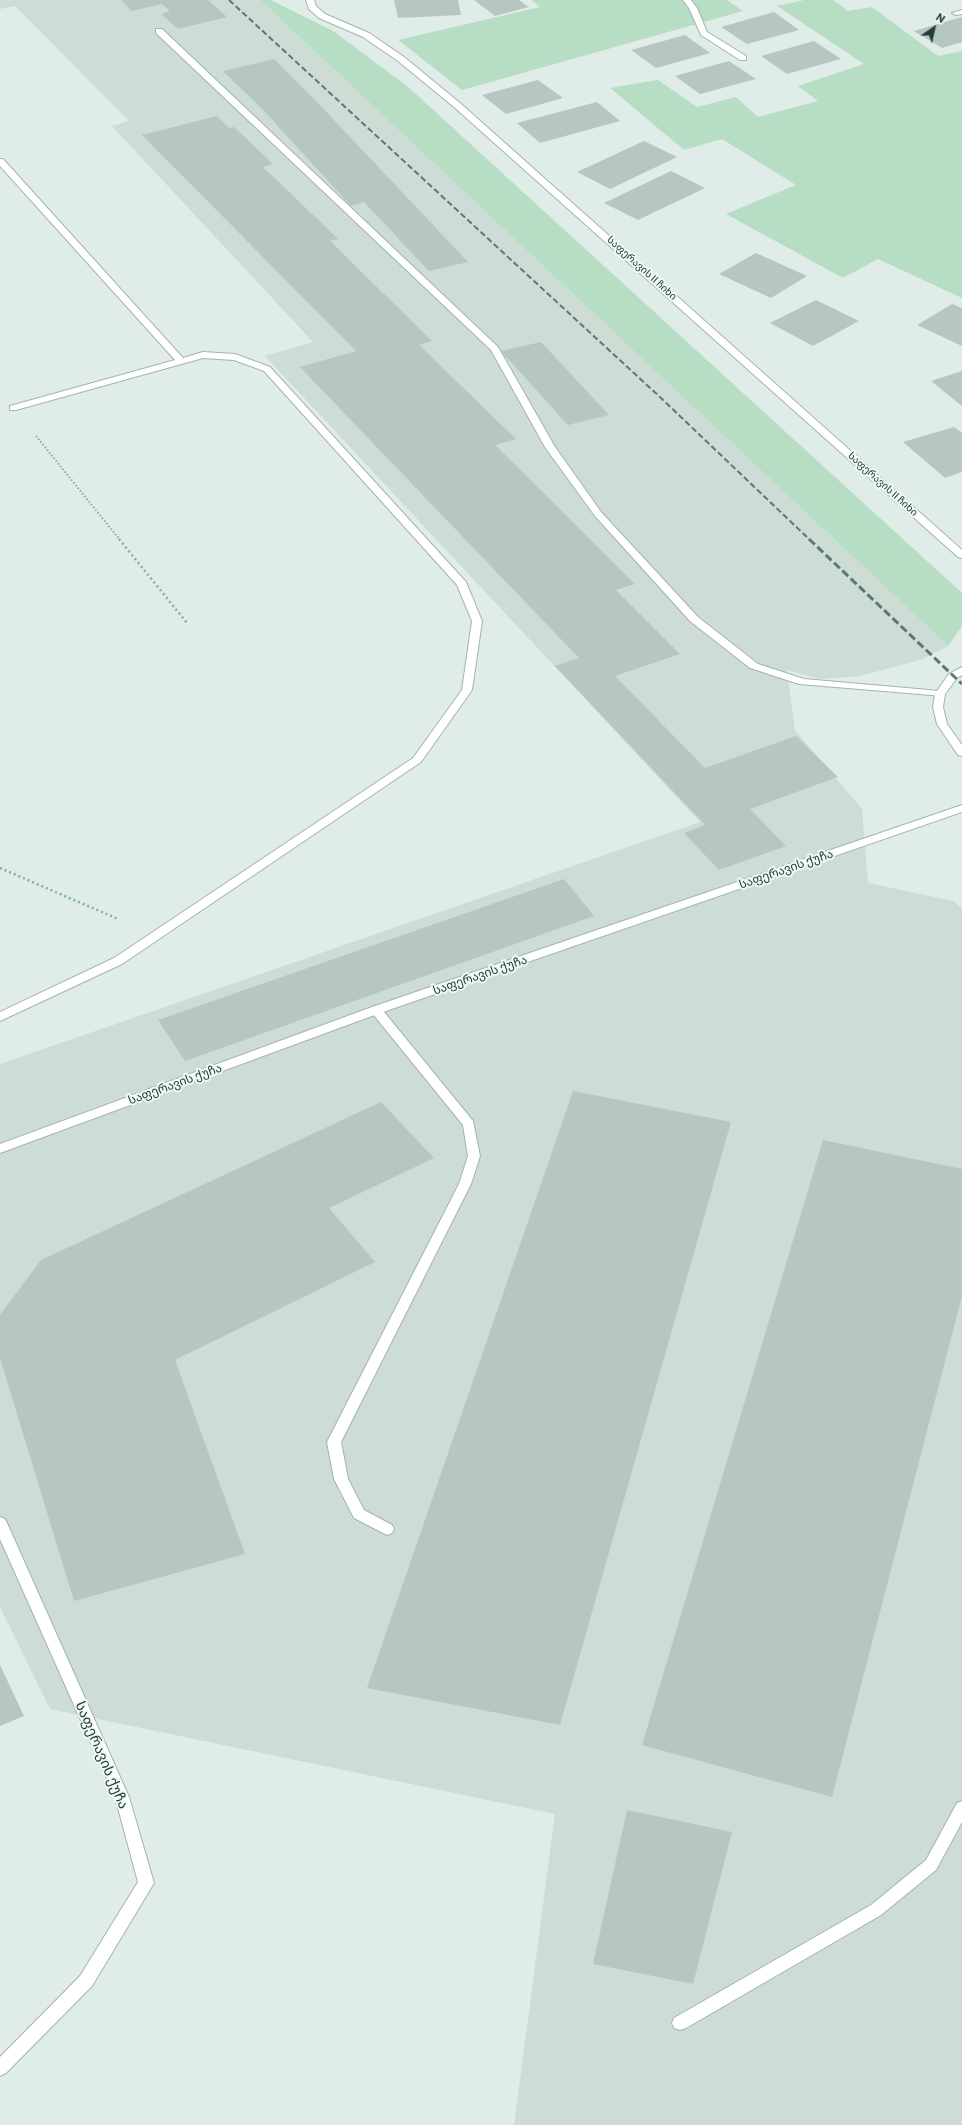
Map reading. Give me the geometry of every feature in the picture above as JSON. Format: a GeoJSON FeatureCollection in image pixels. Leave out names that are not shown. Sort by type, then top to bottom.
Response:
{"type":"FeatureCollection","features":[{"type":"Feature","properties":{"kind":"street","name":"საფერავის II ჩიხი"},"geometry":{"type":"LineString","coordinates":[[310,0],[312,7],[322,16],[366,35],[401,59],[457,105],[962,554]]}},
{"type":"Feature","properties":{"kind":"street"},"geometry":{"type":"LineString","coordinates":[[687,0],[693,8],[704,33],[743,58]]}},
{"type":"Feature","properties":{"kind":"street"},"geometry":{"type":"LineString","coordinates":[[158,31],[494,349],[550,447],[598,514],[694,619],[754,666],[803,682],[940,694]]}},
{"type":"Feature","properties":{"kind":"street"},"geometry":{"type":"LineString","coordinates":[[0,161],[181,361]]}},
{"type":"Feature","properties":{"kind":"street"},"geometry":{"type":"LineString","coordinates":[[0,1017],[118,961],[417,760],[467,690],[478,621],[462,584],[267,369],[235,357],[203,355],[13,408]]}},
{"type":"Feature","properties":{"kind":"street"},"geometry":{"type":"LineString","coordinates":[[962,670],[953,676],[940,694],[938,707],[942,724],[962,753]]}},
{"type":"Feature","properties":{"kind":"street","name":"საფერავის ქუჩა"},"geometry":{"type":"LineString","coordinates":[[0,1149],[376,1010],[962,808]]}},
{"type":"Feature","properties":{"kind":"street"},"geometry":{"type":"LineString","coordinates":[[376,1010],[469,1124],[474,1156],[465,1184],[334,1442],[341,1479],[359,1514],[387,1529]]}},
{"type":"Feature","properties":{"kind":"street","name":"საფერავის ქუჩა"},"geometry":{"type":"LineString","coordinates":[[0,1523],[122,1797],[146,1883],[86,1981],[0,2068]]}},
{"type":"Feature","properties":{"kind":"street"},"geometry":{"type":"LineString","coordinates":[[680,2023],[876,1910],[931,1865],[962,1808]]}},
{"type":"Feature","properties":{"kind":"path"},"geometry":{"type":"LineString","coordinates":[[13,408],[187,623]]}},
{"type":"Feature","properties":{"kind":"path"},"geometry":{"type":"LineString","coordinates":[[0,868],[155,935]]}},
{"type":"Feature","properties":{"kind":"shaded area"},"geometry":{"type":"Polygon","coordinates":[[[0,0],[260,0],[948,646],[920,660],[860,676],[820,679],[787,670],[795,730],[862,809],[868,883],[953,901],[962,908],[962,2125],[514,2125],[555,1814],[50,1709],[0,1607],[0,1064],[700,822],[265,356],[313,342],[112,126],[129,121],[15,6],[0,9],[0,0]]]}},
{"type":"Feature","properties":{"kind":"green space"},"geometry":{"type":"Polygon","coordinates":[[[260,0],[271,0],[333,31],[407,86],[962,593],[962,626],[948,646],[260,0]]]}},
{"type":"Feature","properties":{"kind":"green space"},"geometry":{"type":"Polygon","coordinates":[[[531,0],[727,0],[743,11],[462,90],[398,40],[540,7],[531,0]]]}},
{"type":"Feature","properties":{"kind":"green space"},"geometry":{"type":"Polygon","coordinates":[[[804,0],[833,0],[848,11],[872,7],[938,56],[962,51],[962,298],[878,259],[843,278],[726,214],[796,185],[722,139],[684,150],[610,88],[658,80],[697,107],[736,97],[758,117],[818,101],[798,86],[864,64],[777,6],[804,0]]]}},
{"type":"Feature","properties":{"kind":"building"},"geometry":{"type":"Polygon","coordinates":[[[121,0],[208,0],[227,17],[178,29],[161,14],[170,11],[162,4],[132,11],[121,0]]]}},
{"type":"Feature","properties":{"kind":"building"},"geometry":{"type":"Polygon","coordinates":[[[394,0],[458,0],[461,15],[398,18],[394,0]]]}},
{"type":"Feature","properties":{"kind":"building"},"geometry":{"type":"Polygon","coordinates":[[[474,0],[519,0],[529,7],[495,16],[474,0]]]}},
{"type":"Feature","properties":{"kind":"building"},"geometry":{"type":"Polygon","coordinates":[[[774,12],[799,30],[747,44],[721,27],[774,12]]]}},
{"type":"Feature","properties":{"kind":"building"},"geometry":{"type":"Polygon","coordinates":[[[962,17],[962,42],[942,48],[914,31],[962,17]]]}},
{"type":"Feature","properties":{"kind":"building"},"geometry":{"type":"Polygon","coordinates":[[[685,35],[710,53],[656,68],[631,50],[685,35]]]}},
{"type":"Feature","properties":{"kind":"building"},"geometry":{"type":"Polygon","coordinates":[[[814,41],[841,59],[787,74],[761,56],[814,41]]]}},
{"type":"Feature","properties":{"kind":"building"},"geometry":{"type":"Polygon","coordinates":[[[274,59],[315,100],[468,262],[429,271],[364,202],[351,206],[264,111],[223,71],[274,59]]]}},
{"type":"Feature","properties":{"kind":"building"},"geometry":{"type":"Polygon","coordinates":[[[729,61],[756,79],[700,94],[675,76],[729,61]]]}},
{"type":"Feature","properties":{"kind":"building"},"geometry":{"type":"Polygon","coordinates":[[[538,80],[563,98],[506,114],[482,95],[538,80]]]}},
{"type":"Feature","properties":{"kind":"building"},"geometry":{"type":"Polygon","coordinates":[[[597,102],[620,121],[540,143],[517,123],[597,102]]]}},
{"type":"Feature","properties":{"kind":"building"},"geometry":{"type":"Polygon","coordinates":[[[217,116],[229,128],[234,127],[273,164],[263,167],[338,239],[330,241],[432,341],[419,345],[516,439],[495,445],[635,584],[616,590],[680,654],[615,676],[705,768],[796,736],[838,777],[750,809],[786,846],[719,870],[684,833],[705,825],[555,666],[579,658],[300,367],[356,351],[142,135],[217,116]]]}},
{"type":"Feature","properties":{"kind":"building"},"geometry":{"type":"Polygon","coordinates":[[[644,141],[677,157],[610,189],[577,172],[644,141]]]}},
{"type":"Feature","properties":{"kind":"building"},"geometry":{"type":"Polygon","coordinates":[[[671,171],[705,188],[638,220],[604,203],[671,171]]]}},
{"type":"Feature","properties":{"kind":"building"},"geometry":{"type":"Polygon","coordinates":[[[756,253],[807,276],[771,298],[719,274],[756,253]]]}},
{"type":"Feature","properties":{"kind":"building"},"geometry":{"type":"Polygon","coordinates":[[[816,300],[859,321],[813,346],[770,323],[816,300]]]}},
{"type":"Feature","properties":{"kind":"building"},"geometry":{"type":"Polygon","coordinates":[[[952,304],[962,308],[962,346],[917,325],[952,304]]]}},
{"type":"Feature","properties":{"kind":"building"},"geometry":{"type":"Polygon","coordinates":[[[541,342],[609,415],[568,425],[501,351],[541,342]]]}},
{"type":"Feature","properties":{"kind":"building"},"geometry":{"type":"Polygon","coordinates":[[[962,371],[962,406],[931,381],[962,371]]]}},
{"type":"Feature","properties":{"kind":"building"},"geometry":{"type":"Polygon","coordinates":[[[954,427],[962,433],[962,472],[945,478],[903,442],[954,427]]]}},
{"type":"Feature","properties":{"kind":"building"},"geometry":{"type":"Polygon","coordinates":[[[564,879],[594,916],[185,1061],[158,1020],[564,879]]]}},
{"type":"Feature","properties":{"kind":"building"},"geometry":{"type":"Polygon","coordinates":[[[573,1091],[731,1122],[560,1725],[367,1688],[573,1091]]]}},
{"type":"Feature","properties":{"kind":"building"},"geometry":{"type":"Polygon","coordinates":[[[381,1102],[434,1158],[329,1208],[375,1262],[175,1360],[245,1554],[74,1601],[0,1358],[0,1315],[41,1260],[381,1102]]]}},
{"type":"Feature","properties":{"kind":"building"},"geometry":{"type":"Polygon","coordinates":[[[823,1140],[962,1169],[962,1296],[832,1797],[642,1745],[823,1140]]]}},
{"type":"Feature","properties":{"kind":"building"},"geometry":{"type":"Polygon","coordinates":[[[0,1665],[24,1716],[0,1726],[0,1665]]]}},
{"type":"Feature","properties":{"kind":"building"},"geometry":{"type":"Polygon","coordinates":[[[627,1810],[732,1832],[693,1984],[593,1964],[627,1810]]]}},
{"type":"Feature","properties":{"kind":"railway"},"geometry":{"type":"LineString","coordinates":[[229,0],[661,398],[810,540]]}},
{"type":"Feature","properties":{"kind":"railway"},"geometry":{"type":"LineString","coordinates":[[809,539],[962,684]]}}]}
